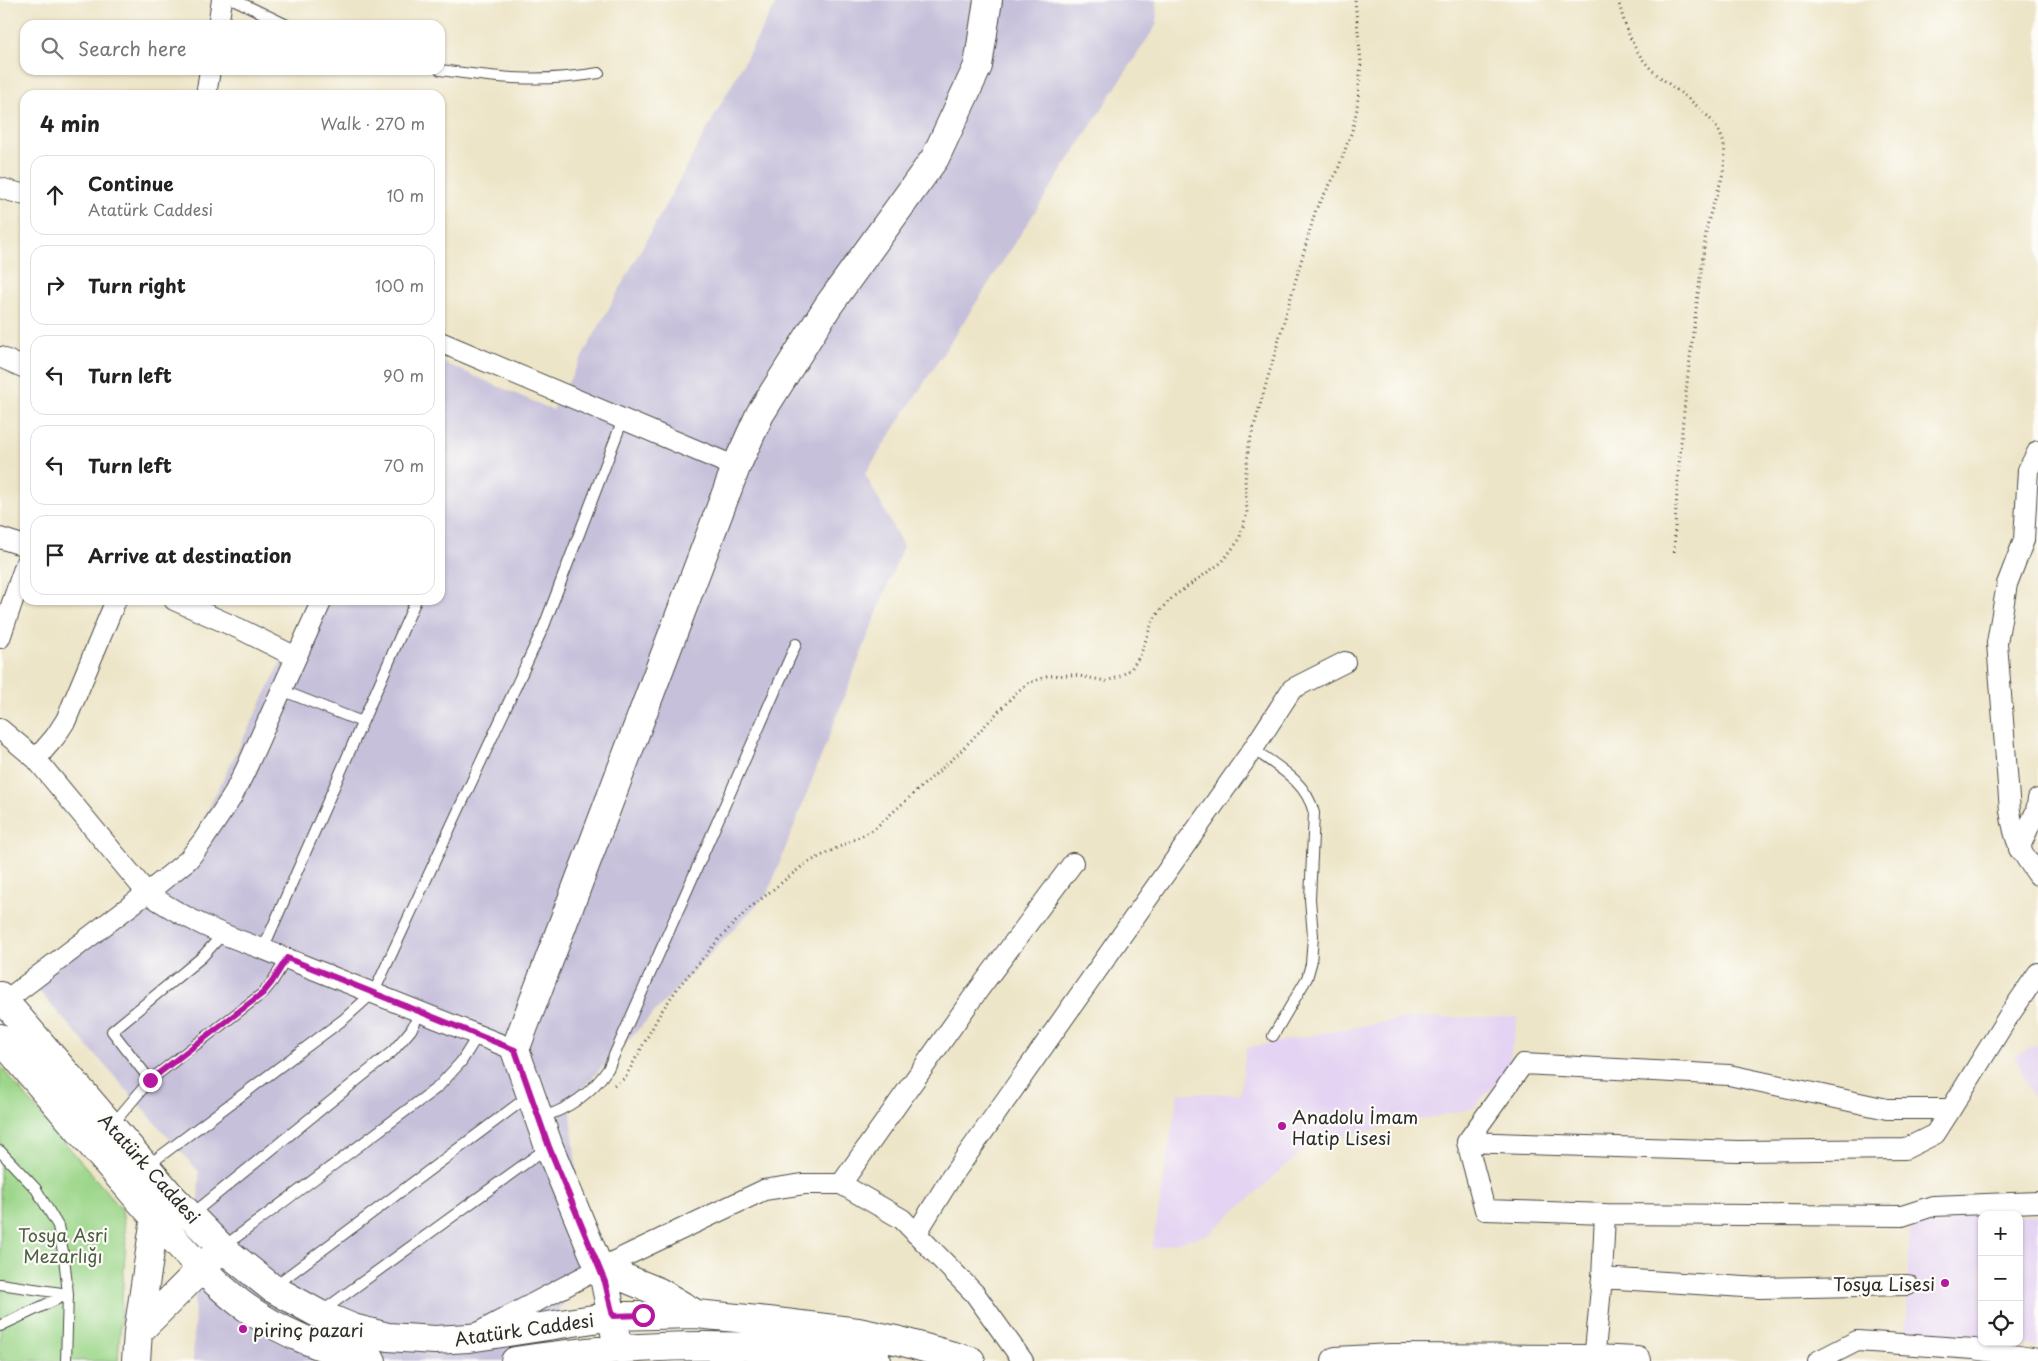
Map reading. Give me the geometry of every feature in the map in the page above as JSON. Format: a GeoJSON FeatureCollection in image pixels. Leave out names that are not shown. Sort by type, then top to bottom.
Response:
{"type":"FeatureCollection","features":[{"type":"Feature","properties":{"kind":"main road"},"geometry":{"type":"LineString","coordinates":[[618,1348],[605,1282],[549,1147],[515,1050],[736,467],[760,414],[828,306],[935,158],[978,66],[988,0]]}},
{"type":"Feature","properties":{"kind":"main road","name":"Atatürk Caddesi"},"geometry":{"type":"LineString","coordinates":[[2,998],[171,1196],[222,1248],[272,1288],[319,1314],[353,1328],[388,1337],[435,1340],[469,1338],[613,1316],[696,1314],[786,1322],[858,1332],[900,1341],[971,1361]]}},
{"type":"Feature","properties":{"kind":"main road","name":"Atatürk Caddesi"},"geometry":{"type":"LineString","coordinates":[[0,1038],[155,1218],[201,1267],[240,1303],[280,1327],[317,1344],[372,1361]]}},
{"type":"Feature","properties":{"kind":"main road"},"geometry":{"type":"LineString","coordinates":[[136,1361],[138,1332],[155,1218],[171,1196]]}},
{"type":"Feature","properties":{"kind":"main road"},"geometry":{"type":"LineString","coordinates":[[138,1332],[222,1248]]}},
{"type":"Feature","properties":{"kind":"main road"},"geometry":{"type":"LineString","coordinates":[[600,1268],[659,1292],[696,1314]]}},
{"type":"Feature","properties":{"kind":"main road","name":"Atatürk Caddesi"},"geometry":{"type":"LineString","coordinates":[[515,1361],[556,1358],[618,1348],[694,1346],[812,1351],[877,1361]]}},
{"type":"Feature","properties":{"kind":"main road"},"geometry":{"type":"LineString","coordinates":[[1336,1361],[1365,1358],[1637,1361]]}},
{"type":"Feature","properties":{"kind":"street"},"geometry":{"type":"LineString","coordinates":[[219,20],[222,0]]}},
{"type":"Feature","properties":{"kind":"street"},"geometry":{"type":"LineString","coordinates":[[207,90],[209,75]]}},
{"type":"Feature","properties":{"kind":"street"},"geometry":{"type":"LineString","coordinates":[[0,188],[20,194]]}},
{"type":"Feature","properties":{"kind":"street"},"geometry":{"type":"LineString","coordinates":[[445,344],[736,467]]}},
{"type":"Feature","properties":{"kind":"street"},"geometry":{"type":"LineString","coordinates":[[0,357],[20,366]]}},
{"type":"Feature","properties":{"kind":"street"},"geometry":{"type":"LineString","coordinates":[[2038,451],[2028,470],[2024,540],[2007,584],[1997,643],[2010,811],[2014,837],[2019,849],[2038,875]]}},
{"type":"Feature","properties":{"kind":"street"},"geometry":{"type":"LineString","coordinates":[[0,538],[20,544]]}},
{"type":"Feature","properties":{"kind":"street"},"geometry":{"type":"LineString","coordinates":[[0,638],[20,580]]}},
{"type":"Feature","properties":{"kind":"street"},"geometry":{"type":"LineString","coordinates":[[36,759],[55,737],[66,720],[114,605]]}},
{"type":"Feature","properties":{"kind":"street"},"geometry":{"type":"LineString","coordinates":[[185,605],[296,656]]}},
{"type":"Feature","properties":{"kind":"street"},"geometry":{"type":"LineString","coordinates":[[2,998],[147,893],[188,860],[215,824],[246,769],[320,605]]}},
{"type":"Feature","properties":{"kind":"street"},"geometry":{"type":"LineString","coordinates":[[916,1234],[950,1179],[1253,749],[1292,689],[1345,662]]}},
{"type":"Feature","properties":{"kind":"street"},"geometry":{"type":"LineString","coordinates":[[0,729],[36,759],[147,893],[185,917],[222,935],[374,992],[515,1050]]}},
{"type":"Feature","properties":{"kind":"street"},"geometry":{"type":"LineString","coordinates":[[2019,849],[2037,807]]}},
{"type":"Feature","properties":{"kind":"street"},"geometry":{"type":"LineString","coordinates":[[840,1184],[971,1000],[1073,863]]}},
{"type":"Feature","properties":{"kind":"street"},"geometry":{"type":"LineString","coordinates":[[1467,1142],[1738,1151],[1905,1149],[1935,1134],[2008,1017],[2038,973]]}},
{"type":"Feature","properties":{"kind":"street"},"geometry":{"type":"LineString","coordinates":[[1467,1142],[1523,1064],[1730,1075],[1887,1109],[1951,1110]]}},
{"type":"Feature","properties":{"kind":"street"},"geometry":{"type":"LineString","coordinates":[[1467,1142],[1485,1210],[1605,1214],[1902,1216],[1933,1206],[2038,1202]]}},
{"type":"Feature","properties":{"kind":"street"},"geometry":{"type":"LineString","coordinates":[[469,1338],[600,1268],[764,1190],[804,1184],[840,1184],[902,1219],[975,1294],[1023,1361]]}},
{"type":"Feature","properties":{"kind":"street"},"geometry":{"type":"LineString","coordinates":[[1594,1360],[1602,1278],[1605,1214]]}},
{"type":"Feature","properties":{"kind":"street"},"geometry":{"type":"LineString","coordinates":[[1602,1278],[1760,1288],[1908,1285]]}},
{"type":"Feature","properties":{"kind":"street"},"geometry":{"type":"LineString","coordinates":[[1818,1361],[1857,1341],[1974,1349],[2038,1359]]}},
{"type":"Feature","properties":{"kind":"lane"},"geometry":{"type":"LineString","coordinates":[[235,0],[277,20]]}},
{"type":"Feature","properties":{"kind":"lane"},"geometry":{"type":"LineString","coordinates":[[445,71],[522,80],[565,78],[599,73]]}},
{"type":"Feature","properties":{"kind":"lane"},"geometry":{"type":"LineString","coordinates":[[146,1166],[336,1025],[374,992],[544,626],[623,419]]}},
{"type":"Feature","properties":{"kind":"lane"},"geometry":{"type":"LineString","coordinates":[[263,949],[414,605]]}},
{"type":"Feature","properties":{"kind":"lane"},"geometry":{"type":"LineString","coordinates":[[272,1288],[535,1106],[556,1113],[571,1106],[594,1087],[605,1074],[796,644]]}},
{"type":"Feature","properties":{"kind":"lane"},"geometry":{"type":"LineString","coordinates":[[281,690],[362,722]]}},
{"type":"Feature","properties":{"kind":"lane"},"geometry":{"type":"LineString","coordinates":[[1253,749],[1303,787],[1312,803],[1314,813],[1310,899],[1313,936],[1311,964],[1307,978],[1273,1036]]}},
{"type":"Feature","properties":{"kind":"lane"},"geometry":{"type":"LineString","coordinates":[[150,1080],[112,1031],[202,957],[222,935]]}},
{"type":"Feature","properties":{"kind":"lane"},"geometry":{"type":"LineString","coordinates":[[111,1126],[150,1080],[263,993],[287,958]]}},
{"type":"Feature","properties":{"kind":"lane"},"geometry":{"type":"LineString","coordinates":[[190,1215],[393,1051],[411,1030],[421,1012]]}},
{"type":"Feature","properties":{"kind":"lane"},"geometry":{"type":"LineString","coordinates":[[222,1248],[438,1087],[462,1062],[478,1035]]}},
{"type":"Feature","properties":{"kind":"lane"},"geometry":{"type":"LineString","coordinates":[[319,1314],[549,1147]]}},
{"type":"Feature","properties":{"kind":"lane"},"geometry":{"type":"LineString","coordinates":[[0,1151],[36,1189],[58,1226],[68,1294],[66,1361]]}},
{"type":"Feature","properties":{"kind":"lane"},"geometry":{"type":"LineString","coordinates":[[0,1284],[68,1294]]}},
{"type":"Feature","properties":{"kind":"lane"},"geometry":{"type":"LineString","coordinates":[[0,1326],[68,1294]]}},
{"type":"Feature","properties":{"kind":"path"},"geometry":{"type":"LineString","coordinates":[[594,1087],[610,1086],[625,1078],[661,1012],[689,974],[720,938],[775,886],[805,864],[873,830],[958,754],[1010,699],[1027,684],[1048,676],[1061,674],[1106,680],[1125,674],[1136,663],[1148,631],[1162,607],[1174,596],[1222,562],[1231,551],[1244,527],[1247,513],[1245,480],[1249,444],[1316,209],[1337,172],[1352,132],[1357,109],[1361,62],[1360,38],[1354,0]]}},
{"type":"Feature","properties":{"kind":"path"},"geometry":{"type":"LineString","coordinates":[[1618,0],[1628,35],[1635,49],[1653,71],[1714,122],[1724,148],[1725,162],[1723,175],[1706,231],[1686,384],[1678,471],[1674,556]]}},
{"type":"Feature","properties":{"kind":"shaded area"},"geometry":{"type":"Polygon","coordinates":[[[778,0],[1156,0],[1157,24],[865,474],[903,546],[768,893],[570,1101],[585,1273],[523,1361],[193,1361],[199,1172],[29,980],[184,858],[310,605],[445,605],[445,363],[553,410],[778,0]]]}},
{"type":"Feature","properties":{"kind":"shaded area","name":"Anadolu İmam Hatip Lisesi"},"geometry":{"type":"Polygon","coordinates":[[[1518,1017],[1507,1071],[1473,1108],[1311,1144],[1209,1234],[1152,1249],[1178,1093],[1240,1094],[1246,1048],[1404,1018],[1518,1017]]]}},
{"type":"Feature","properties":{"kind":"shaded area"},"geometry":{"type":"Polygon","coordinates":[[[2038,1045],[2038,1110],[2015,1056],[2038,1045]]]}},
{"type":"Feature","properties":{"kind":"shaded area","name":"Tosya Lisesi"},"geometry":{"type":"Polygon","coordinates":[[[1924,1216],[1978,1216],[1978,1342],[1905,1337],[1910,1228],[1924,1216]]]}},
{"type":"Feature","properties":{"kind":"shaded area","name":"Tosya Lisesi"},"geometry":{"type":"Polygon","coordinates":[[[2023,1216],[2038,1216],[2038,1347],[2023,1346],[2023,1216]]]}},
{"type":"Feature","properties":{"kind":"green space","name":"Tosya Asri Mezarlığı"},"geometry":{"type":"Polygon","coordinates":[[[0,1066],[122,1210],[126,1238],[118,1361],[0,1361],[0,1066]]]}},
{"type":"Feature","properties":{"kind":"place","name":"Anadolu İmam Hatip Lisesi"},"geometry":{"type":"Point","coordinates":[1282,1126]}},
{"type":"Feature","properties":{"kind":"place","name":"Tosya Lisesi"},"geometry":{"type":"Point","coordinates":[1945,1283]}},
{"type":"Feature","properties":{"kind":"place","name":"pirinç pazari"},"geometry":{"type":"Point","coordinates":[243,1329]}},
{"type":"Feature","properties":{"kind":"route"},"geometry":{"type":"LineString","coordinates":[[150,1080],[263,993],[280,971],[287,958],[515,1050],[549,1147],[605,1282],[613,1316],[643,1315]]}}]}
